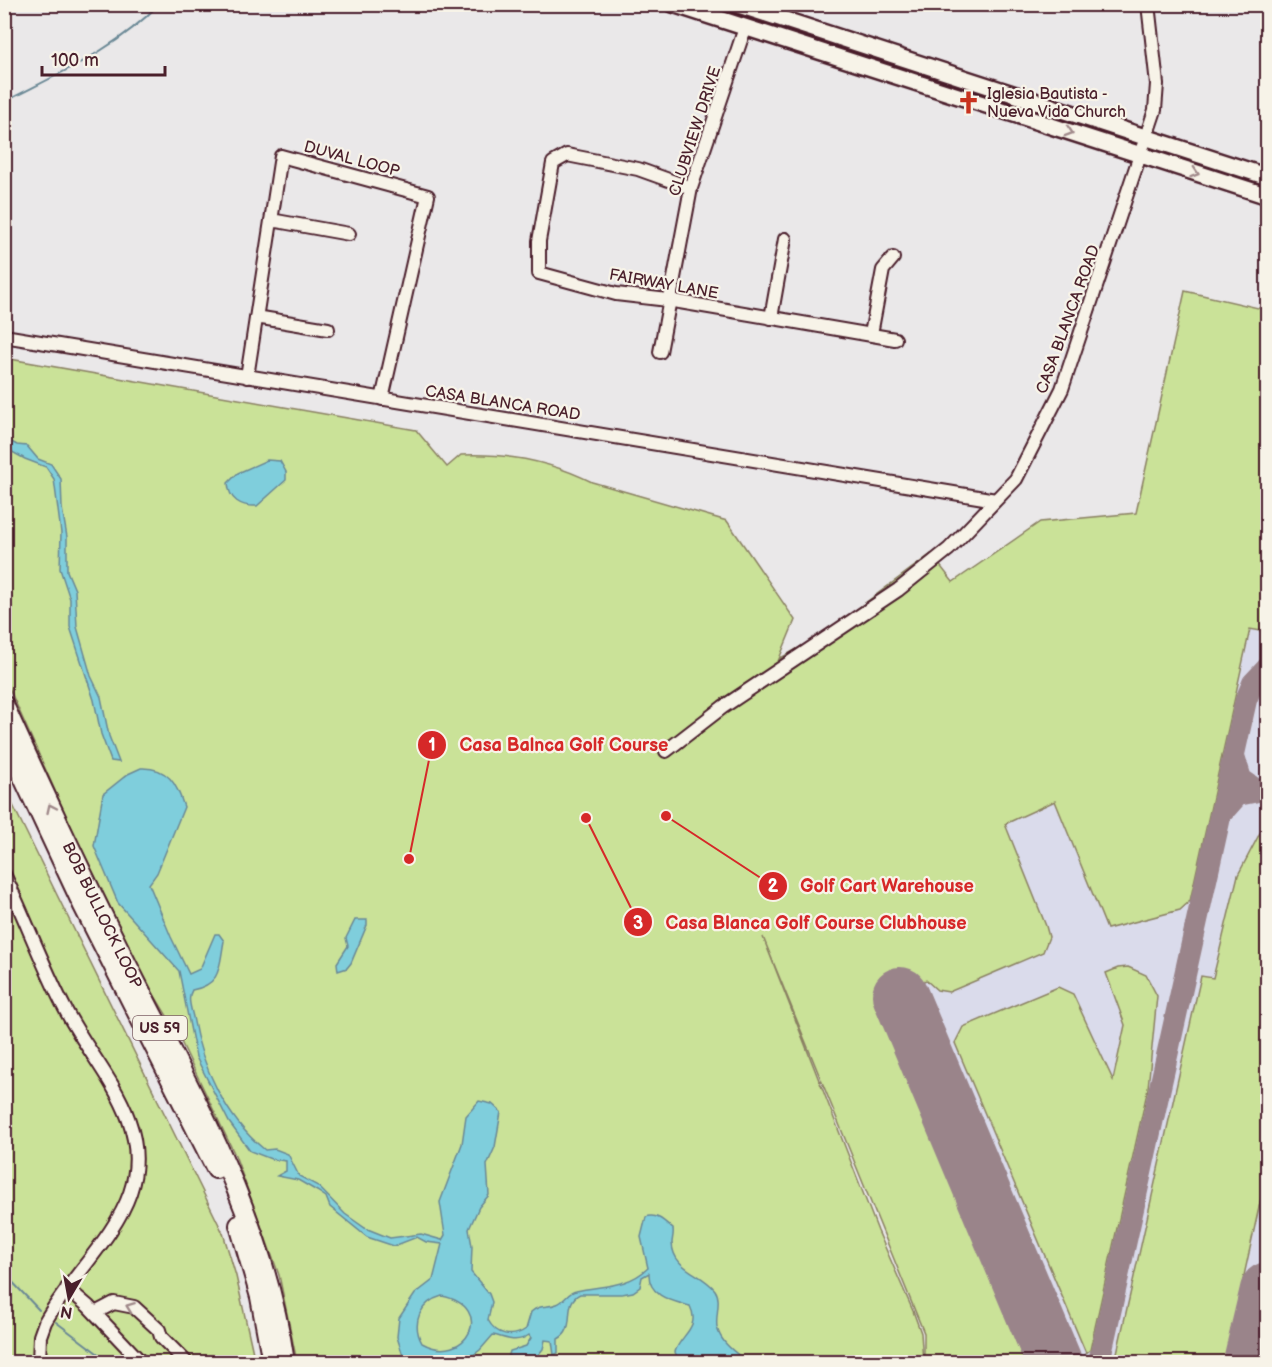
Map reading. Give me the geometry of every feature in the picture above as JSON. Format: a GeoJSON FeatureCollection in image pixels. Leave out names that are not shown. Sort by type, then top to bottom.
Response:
{"type":"FeatureCollection","features":[{"type":"Feature","properties":{"kind":"highway","name":"BOB BULLOCK LOOP"},"geometry":{"type":"LineString","coordinates":[[4,705],[80,871],[228,1166],[261,1251],[276,1310],[285,1362]]}},
{"type":"Feature","properties":{"kind":"highway","name":"BOB BULLOCK LOOP"},"geometry":{"type":"LineString","coordinates":[[4,737],[83,906],[222,1183],[253,1268],[272,1362]]}},
{"type":"Feature","properties":{"kind":"main road"},"geometry":{"type":"LineString","coordinates":[[673,4],[1268,196]]}},
{"type":"Feature","properties":{"kind":"main road"},"geometry":{"type":"LineString","coordinates":[[736,4],[1268,177]]}},
{"type":"Feature","properties":{"kind":"main road"},"geometry":{"type":"LineString","coordinates":[[745,28],[748,20],[752,20],[832,45],[869,48]]}},
{"type":"Feature","properties":{"kind":"main road"},"geometry":{"type":"LineString","coordinates":[[860,65],[873,61],[972,91],[978,91],[985,86]]}},
{"type":"Feature","properties":{"kind":"street","name":"CASA BLANCA ROAD"},"geometry":{"type":"LineString","coordinates":[[666,751],[723,707],[898,590],[949,549],[1016,479],[1062,389],[1136,172],[1157,100],[1148,4]]}},
{"type":"Feature","properties":{"kind":"street","name":"CLUBVIEW DRIVE"},"geometry":{"type":"LineString","coordinates":[[660,352],[691,188],[745,28]]}},
{"type":"Feature","properties":{"kind":"street","name":"FAIRWAY LANE"},"geometry":{"type":"LineString","coordinates":[[691,188],[638,169],[567,155],[553,163],[539,241],[539,273],[616,294],[668,300],[896,339]]}},
{"type":"Feature","properties":{"kind":"street","name":"DUVAL LOOP"},"geometry":{"type":"LineString","coordinates":[[247,377],[281,156],[428,196],[382,399]]}},
{"type":"Feature","properties":{"kind":"street"},"geometry":{"type":"LineString","coordinates":[[271,220],[349,234]]}},
{"type":"Feature","properties":{"kind":"street"},"geometry":{"type":"LineString","coordinates":[[771,318],[785,239]]}},
{"type":"Feature","properties":{"kind":"street"},"geometry":{"type":"LineString","coordinates":[[871,334],[883,270],[893,258]]}},
{"type":"Feature","properties":{"kind":"street"},"geometry":{"type":"LineString","coordinates":[[256,317],[328,329]]}},
{"type":"Feature","properties":{"kind":"street","name":"CASA BLANCA ROAD"},"geometry":{"type":"LineString","coordinates":[[4,336],[996,500]]}},
{"type":"Feature","properties":{"kind":"street"},"geometry":{"type":"LineString","coordinates":[[4,874],[64,1008],[121,1100],[131,1124],[135,1143],[136,1168],[127,1200],[42,1329],[39,1362]]}},
{"type":"Feature","properties":{"kind":"street"},"geometry":{"type":"LineString","coordinates":[[67,1288],[95,1313],[141,1362]]}},
{"type":"Feature","properties":{"kind":"street"},"geometry":{"type":"LineString","coordinates":[[95,1313],[111,1304],[128,1305],[138,1310],[159,1330],[161,1338],[186,1362]]}},
{"type":"Feature","properties":{"kind":"street"},"geometry":{"type":"LineString","coordinates":[[159,1330],[167,1331],[190,1355],[193,1362]]}},
{"type":"Feature","properties":{"kind":"shaded area"},"geometry":{"type":"Polygon","coordinates":[[[1185,291],[1267,310],[1267,1362],[924,1362],[924,1333],[736,870],[727,840],[723,812],[729,737],[1040,522],[1136,513],[1185,291]]]}},
{"type":"Feature","properties":{"kind":"green space"},"geometry":{"type":"Polygon","coordinates":[[[1185,291],[1267,310],[1267,632],[1250,629],[1190,901],[1180,910],[1107,929],[1055,801],[1005,824],[1046,926],[1049,937],[1043,952],[949,992],[937,990],[926,980],[875,1001],[1025,1362],[924,1362],[924,1333],[763,937],[878,1231],[913,1311],[921,1333],[923,1362],[297,1362],[279,1275],[235,1155],[175,1029],[147,983],[74,833],[5,679],[4,358],[416,430],[447,467],[461,455],[512,457],[528,460],[561,469],[592,482],[727,521],[795,620],[779,659],[822,635],[931,554],[953,582],[1040,522],[1136,513],[1185,291]]]}},
{"type":"Feature","properties":{"kind":"green space"},"geometry":{"type":"Polygon","coordinates":[[[4,787],[223,1233],[236,1276],[255,1362],[5,1362],[4,787]]]}},
{"type":"Feature","properties":{"kind":"green space"},"geometry":{"type":"Polygon","coordinates":[[[1267,832],[1267,1171],[1225,1362],[1115,1362],[1201,976],[1213,978],[1238,875],[1260,833],[1267,832]]]}},
{"type":"Feature","properties":{"kind":"green space"},"geometry":{"type":"Polygon","coordinates":[[[1128,967],[1146,975],[1157,996],[1148,1088],[1090,1350],[1086,1353],[955,1043],[963,1027],[1058,987],[1073,994],[1113,1080],[1125,1025],[1106,973],[1128,967]]]}},
{"type":"Feature","properties":{"kind":"water"},"geometry":{"type":"Polygon","coordinates":[[[4,438],[17,445],[27,446],[38,459],[51,464],[61,479],[62,508],[67,537],[67,571],[75,590],[77,627],[91,676],[101,697],[109,736],[119,762],[111,761],[101,734],[94,700],[70,627],[70,599],[60,569],[61,533],[54,479],[46,467],[5,448],[4,438]]]}},
{"type":"Feature","properties":{"kind":"water"},"geometry":{"type":"Polygon","coordinates":[[[267,460],[280,461],[286,472],[286,480],[257,506],[241,504],[233,498],[228,483],[238,473],[267,460]]]}},
{"type":"Feature","properties":{"kind":"water"},"geometry":{"type":"Polygon","coordinates":[[[141,768],[150,768],[165,774],[174,784],[184,807],[157,873],[149,884],[189,974],[200,969],[215,934],[219,934],[224,941],[220,966],[214,979],[192,990],[190,1003],[202,1054],[217,1090],[238,1123],[251,1137],[265,1150],[275,1149],[288,1154],[299,1176],[318,1186],[345,1214],[365,1228],[390,1238],[421,1234],[442,1240],[445,1235],[440,1202],[462,1144],[466,1116],[479,1101],[492,1104],[501,1112],[495,1147],[487,1165],[489,1195],[479,1207],[469,1229],[472,1246],[471,1272],[489,1294],[492,1302],[488,1320],[491,1325],[505,1334],[521,1332],[526,1329],[531,1312],[537,1308],[557,1304],[573,1292],[614,1285],[640,1274],[648,1268],[641,1237],[646,1217],[654,1216],[673,1229],[672,1243],[677,1259],[715,1290],[718,1298],[717,1327],[719,1333],[725,1343],[746,1362],[679,1362],[675,1352],[691,1326],[693,1314],[690,1306],[669,1300],[657,1293],[650,1281],[649,1273],[642,1277],[640,1287],[633,1292],[580,1294],[574,1298],[571,1303],[567,1329],[558,1339],[558,1353],[554,1355],[552,1341],[545,1340],[543,1349],[534,1360],[507,1362],[510,1351],[526,1346],[531,1338],[529,1335],[511,1340],[493,1335],[480,1350],[464,1362],[405,1362],[397,1337],[399,1318],[415,1294],[433,1280],[442,1244],[426,1242],[417,1237],[394,1246],[367,1237],[330,1207],[326,1197],[298,1180],[277,1176],[286,1171],[286,1161],[271,1159],[250,1151],[229,1122],[196,1057],[179,971],[118,903],[94,846],[103,794],[128,774],[141,768]],[[442,1296],[423,1308],[417,1328],[422,1343],[438,1348],[451,1347],[462,1342],[469,1333],[471,1322],[468,1311],[459,1302],[442,1296]]]}},
{"type":"Feature","properties":{"kind":"water"},"geometry":{"type":"Polygon","coordinates":[[[355,920],[367,920],[367,925],[351,963],[347,968],[338,971],[337,963],[348,946],[346,938],[355,920]]]}},
{"type":"Feature","properties":{"kind":"waterway"},"geometry":{"type":"LineString","coordinates":[[4,102],[66,71],[106,47],[125,34],[159,4]]}},
{"type":"Feature","properties":{"kind":"waterway"},"geometry":{"type":"LineString","coordinates":[[4,1273],[39,1310]]}},
{"type":"Feature","properties":{"kind":"waterway"},"geometry":{"type":"LineString","coordinates":[[56,1322],[109,1362]]}},
{"type":"Feature","properties":{"kind":"taxiway"},"geometry":{"type":"LineString","coordinates":[[1099,1362],[1246,700],[1253,683],[1268,667]]}},
{"type":"Feature","properties":{"kind":"taxiway"},"geometry":{"type":"LineString","coordinates":[[1222,813],[1238,795],[1258,791],[1241,779],[1234,756]]}},
{"type":"Feature","properties":{"kind":"runway"},"geometry":{"type":"LineString","coordinates":[[900,995],[1054,1362]]}},
{"type":"Feature","properties":{"kind":"runway"},"geometry":{"type":"LineString","coordinates":[[1251,1362],[1268,1290]]}},
{"type":"Feature","properties":{"kind":"place","name":"Iglesia Bautista - Nueva Vida Church"},"geometry":{"type":"Point","coordinates":[969,102]}},
{"type":"Feature","properties":{"kind":"place","name":"Golf Cart Warehouse"},"geometry":{"type":"Point","coordinates":[666,816]}},
{"type":"Feature","properties":{"kind":"place","name":"Casa Blanca Golf Course Clubhouse"},"geometry":{"type":"Point","coordinates":[586,818]}},
{"type":"Feature","properties":{"kind":"place","name":"Casa Balnca Golf Course"},"geometry":{"type":"Point","coordinates":[409,859]}}]}
